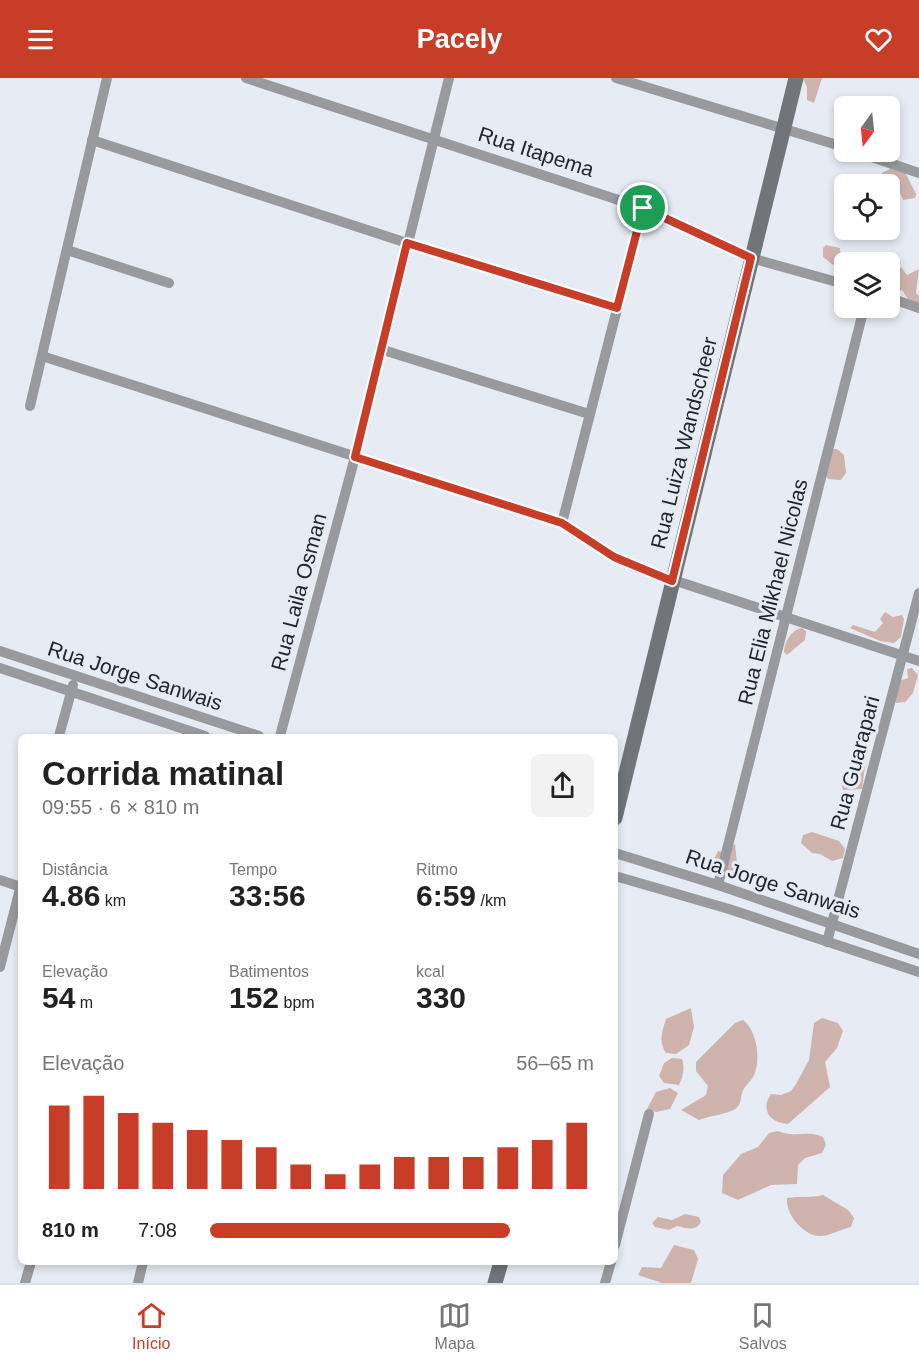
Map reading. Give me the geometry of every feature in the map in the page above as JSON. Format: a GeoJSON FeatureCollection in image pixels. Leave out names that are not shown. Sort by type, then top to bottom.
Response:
{"type":"FeatureCollection","features":[{"type":"Feature","properties":{"kind":"main road","name":"Rua Luiza Wandscheer"},"geometry":{"type":"LineString","coordinates":[[618,806],[796,78]]}},
{"type":"Feature","properties":{"kind":"main road"},"geometry":{"type":"LineString","coordinates":[[495,1283],[500,1265]]}},
{"type":"Feature","properties":{"kind":"street"},"geometry":{"type":"LineString","coordinates":[[30,406],[107,78]]}},
{"type":"Feature","properties":{"kind":"street","name":"Rua Itapema"},"geometry":{"type":"LineString","coordinates":[[246,78],[643,208],[751,258],[834,281]]}},
{"type":"Feature","properties":{"kind":"street","name":"Rua Laila Osman"},"geometry":{"type":"LineString","coordinates":[[281,734],[355,457],[449,78]]}},
{"type":"Feature","properties":{"kind":"street"},"geometry":{"type":"LineString","coordinates":[[616,78],[834,144]]}},
{"type":"Feature","properties":{"kind":"street"},"geometry":{"type":"LineString","coordinates":[[93,140],[407,243],[617,308]]}},
{"type":"Feature","properties":{"kind":"street"},"geometry":{"type":"LineString","coordinates":[[887,162],[919,173]]}},
{"type":"Feature","properties":{"kind":"street"},"geometry":{"type":"LineString","coordinates":[[562,523],[643,208]]}},
{"type":"Feature","properties":{"kind":"street"},"geometry":{"type":"LineString","coordinates":[[67,250],[169,283]]}},
{"type":"Feature","properties":{"kind":"street"},"geometry":{"type":"LineString","coordinates":[[900,301],[919,308]]}},
{"type":"Feature","properties":{"kind":"street","name":"Rua Elia Mikhael Nicolas"},"geometry":{"type":"LineString","coordinates":[[718,885],[861,318]]}},
{"type":"Feature","properties":{"kind":"street"},"geometry":{"type":"LineString","coordinates":[[380,349],[589,414]]}},
{"type":"Feature","properties":{"kind":"street"},"geometry":{"type":"LineString","coordinates":[[42,356],[562,523],[614,557],[672,581],[919,661]]}},
{"type":"Feature","properties":{"kind":"street","name":"Rua Guarapari"},"geometry":{"type":"LineString","coordinates":[[827,942],[919,593]]}},
{"type":"Feature","properties":{"kind":"street","name":"Rua Jorge Sanwais"},"geometry":{"type":"LineString","coordinates":[[0,651],[252,734]]}},
{"type":"Feature","properties":{"kind":"street","name":"Rua Jorge Sanwais"},"geometry":{"type":"LineString","coordinates":[[0,668],[199,734]]}},
{"type":"Feature","properties":{"kind":"street"},"geometry":{"type":"LineString","coordinates":[[60,734],[76,676]]}},
{"type":"Feature","properties":{"kind":"street"},"geometry":{"type":"LineString","coordinates":[[168,734],[174,710]]}},
{"type":"Feature","properties":{"kind":"street","name":"Rua Jorge Sanwais"},"geometry":{"type":"LineString","coordinates":[[618,855],[718,885],[919,954]]}},
{"type":"Feature","properties":{"kind":"street","name":"Rua Jorge Sanwais"},"geometry":{"type":"LineString","coordinates":[[618,877],[729,909],[919,972]]}},
{"type":"Feature","properties":{"kind":"street"},"geometry":{"type":"LineString","coordinates":[[0,880],[18,885]]}},
{"type":"Feature","properties":{"kind":"street"},"geometry":{"type":"LineString","coordinates":[[0,967],[18,898]]}},
{"type":"Feature","properties":{"kind":"street"},"geometry":{"type":"LineString","coordinates":[[618,1234],[650,1114]]}},
{"type":"Feature","properties":{"kind":"street"},"geometry":{"type":"LineString","coordinates":[[25,1283],[30,1265]]}},
{"type":"Feature","properties":{"kind":"street"},"geometry":{"type":"LineString","coordinates":[[138,1283],[142,1265]]}},
{"type":"Feature","properties":{"kind":"street"},"geometry":{"type":"LineString","coordinates":[[605,1283],[610,1265]]}},
{"type":"Feature","properties":{"kind":"shaded area"},"geometry":{"type":"Polygon","coordinates":[[[803,78],[822,78],[814,103],[807,100],[807,87],[803,78]]]}},
{"type":"Feature","properties":{"kind":"shaded area"},"geometry":{"type":"Polygon","coordinates":[[[891,168],[905,172],[916,194],[915,198],[903,200],[900,193],[900,174],[882,173],[891,168]]]}},
{"type":"Feature","properties":{"kind":"shaded area"},"geometry":{"type":"Polygon","coordinates":[[[826,245],[840,248],[840,252],[834,252],[834,264],[823,257],[823,248],[826,245]]]}},
{"type":"Feature","properties":{"kind":"shaded area"},"geometry":{"type":"Polygon","coordinates":[[[900,267],[907,275],[919,269],[916,293],[919,296],[919,304],[908,299],[900,290],[900,267]]]}},
{"type":"Feature","properties":{"kind":"shaded area"},"geometry":{"type":"Polygon","coordinates":[[[833,449],[837,449],[844,455],[846,473],[841,480],[828,479],[825,474],[833,449]]]}},
{"type":"Feature","properties":{"kind":"shaded area"},"geometry":{"type":"Polygon","coordinates":[[[885,612],[893,617],[902,615],[904,619],[901,637],[894,643],[880,641],[850,628],[853,625],[875,632],[883,623],[880,619],[885,612]]]}},
{"type":"Feature","properties":{"kind":"shaded area"},"geometry":{"type":"Polygon","coordinates":[[[802,628],[806,631],[805,640],[787,655],[784,648],[787,640],[792,633],[802,628]]]}},
{"type":"Feature","properties":{"kind":"shaded area"},"geometry":{"type":"Polygon","coordinates":[[[912,668],[918,675],[913,693],[905,702],[896,703],[894,699],[899,681],[908,678],[907,669],[912,668]]]}},
{"type":"Feature","properties":{"kind":"shaded area"},"geometry":{"type":"Polygon","coordinates":[[[865,766],[862,789],[843,790],[841,782],[865,766]]]}},
{"type":"Feature","properties":{"kind":"shaded area"},"geometry":{"type":"Polygon","coordinates":[[[812,832],[839,841],[845,849],[843,858],[832,861],[820,854],[812,853],[801,843],[803,835],[812,832]]]}},
{"type":"Feature","properties":{"kind":"shaded area"},"geometry":{"type":"Polygon","coordinates":[[[735,844],[737,863],[732,877],[723,875],[714,859],[718,851],[723,852],[735,844]]]}},
{"type":"Feature","properties":{"kind":"shaded area"},"geometry":{"type":"Polygon","coordinates":[[[691,1008],[694,1027],[689,1045],[676,1054],[666,1053],[661,1040],[666,1019],[691,1008]]]}},
{"type":"Feature","properties":{"kind":"shaded area"},"geometry":{"type":"Polygon","coordinates":[[[822,1018],[838,1023],[843,1031],[837,1048],[825,1062],[830,1087],[788,1124],[776,1121],[767,1110],[768,1100],[771,1094],[781,1095],[791,1091],[796,1084],[809,1060],[814,1023],[822,1018]]]}},
{"type":"Feature","properties":{"kind":"shaded area"},"geometry":{"type":"Polygon","coordinates":[[[743,1020],[755,1038],[757,1063],[756,1071],[743,1091],[739,1105],[728,1112],[699,1120],[681,1110],[706,1095],[708,1086],[696,1071],[696,1062],[735,1023],[743,1020]]]}},
{"type":"Feature","properties":{"kind":"shaded area"},"geometry":{"type":"Polygon","coordinates":[[[672,1058],[682,1059],[683,1072],[679,1085],[664,1083],[659,1076],[664,1063],[672,1058]]]}},
{"type":"Feature","properties":{"kind":"shaded area"},"geometry":{"type":"Polygon","coordinates":[[[670,1088],[678,1093],[670,1109],[656,1112],[647,1109],[656,1092],[670,1088]]]}},
{"type":"Feature","properties":{"kind":"shaded area"},"geometry":{"type":"Polygon","coordinates":[[[778,1131],[789,1134],[817,1135],[823,1137],[826,1145],[822,1153],[805,1158],[798,1165],[797,1184],[771,1185],[738,1200],[722,1193],[723,1175],[741,1154],[758,1147],[769,1133],[778,1131]]]}},
{"type":"Feature","properties":{"kind":"shaded area"},"geometry":{"type":"Polygon","coordinates":[[[823,1195],[848,1210],[854,1218],[851,1227],[818,1236],[806,1231],[796,1222],[789,1210],[787,1198],[823,1195]]]}},
{"type":"Feature","properties":{"kind":"shaded area"},"geometry":{"type":"Polygon","coordinates":[[[685,1214],[699,1217],[701,1222],[693,1228],[677,1226],[669,1230],[655,1227],[652,1223],[658,1217],[672,1220],[685,1214]]]}},
{"type":"Feature","properties":{"kind":"shaded area"},"geometry":{"type":"Polygon","coordinates":[[[674,1245],[694,1250],[698,1259],[691,1283],[662,1283],[638,1275],[642,1267],[661,1268],[674,1245]]]}},
{"type":"Feature","properties":{"kind":"route"},"geometry":{"type":"LineString","coordinates":[[643,208],[751,258],[672,581],[614,557],[562,523],[355,457],[407,243],[617,308],[643,208]]}}]}
